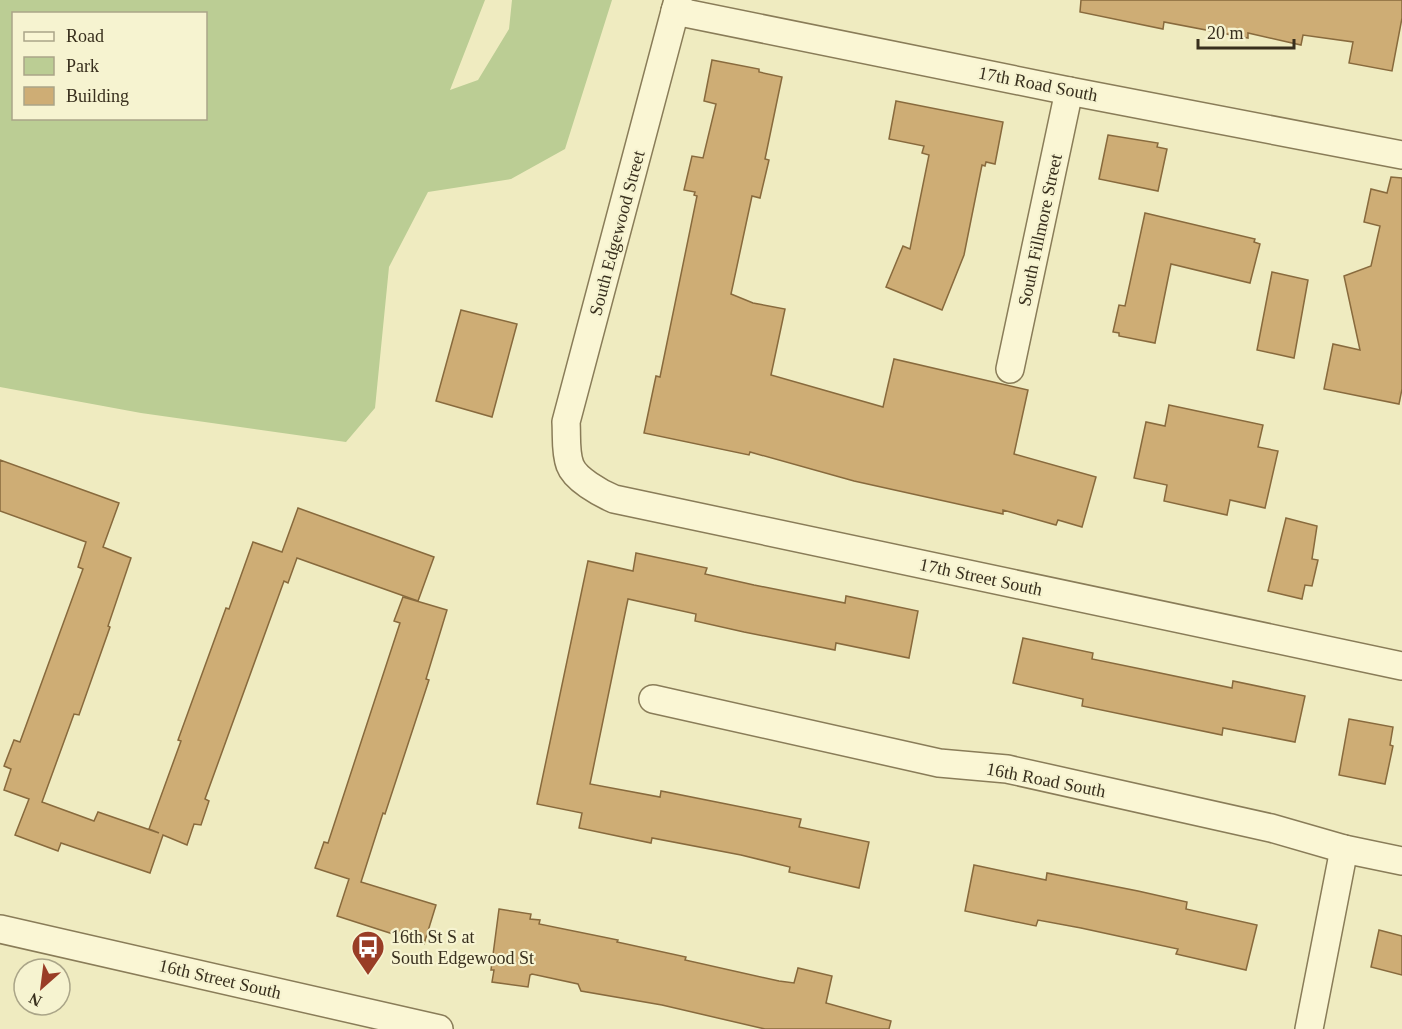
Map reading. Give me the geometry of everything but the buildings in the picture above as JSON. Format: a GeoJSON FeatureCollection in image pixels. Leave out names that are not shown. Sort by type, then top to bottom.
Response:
{"type":"FeatureCollection","features":[{"type":"Feature","properties":{"kind":"street","name":"17th Road South"},"geometry":{"type":"LineString","coordinates":[[677,6],[1069,91],[1402,155]]}},
{"type":"Feature","properties":{"kind":"street","name":"South Edgewood Street"},"geometry":{"type":"LineString","coordinates":[[570,467],[566,422],[677,6]]}},
{"type":"Feature","properties":{"kind":"street","name":"South Fillmore Street"},"geometry":{"type":"LineString","coordinates":[[1010,369],[1069,91]]}},
{"type":"Feature","properties":{"kind":"street","name":"17th Street South"},"geometry":{"type":"LineString","coordinates":[[570,467],[591,488],[614,499],[1402,666]]}},
{"type":"Feature","properties":{"kind":"street","name":"16th Road South"},"geometry":{"type":"LineString","coordinates":[[653,699],[939,763],[1007,769],[1271,828],[1344,849],[1402,861]]}},
{"type":"Feature","properties":{"kind":"street"},"geometry":{"type":"LineString","coordinates":[[1309,1029],[1344,849]]}},
{"type":"Feature","properties":{"kind":"street","name":"16th Street South"},"geometry":{"type":"LineString","coordinates":[[0,929],[431,1028]]}},
{"type":"Feature","properties":{"kind":"green space"},"geometry":{"type":"Polygon","coordinates":[[[0,0],[485,0],[450,90],[478,80],[509,29],[512,0],[612,0],[565,149],[511,179],[428,192],[389,267],[375,408],[346,442],[141,413],[0,387],[0,0]]]}},
{"type":"Feature","properties":{"kind":"place","name":"16th St S at South Edgewood St"},"geometry":{"type":"Point","coordinates":[368,976]}}]}
